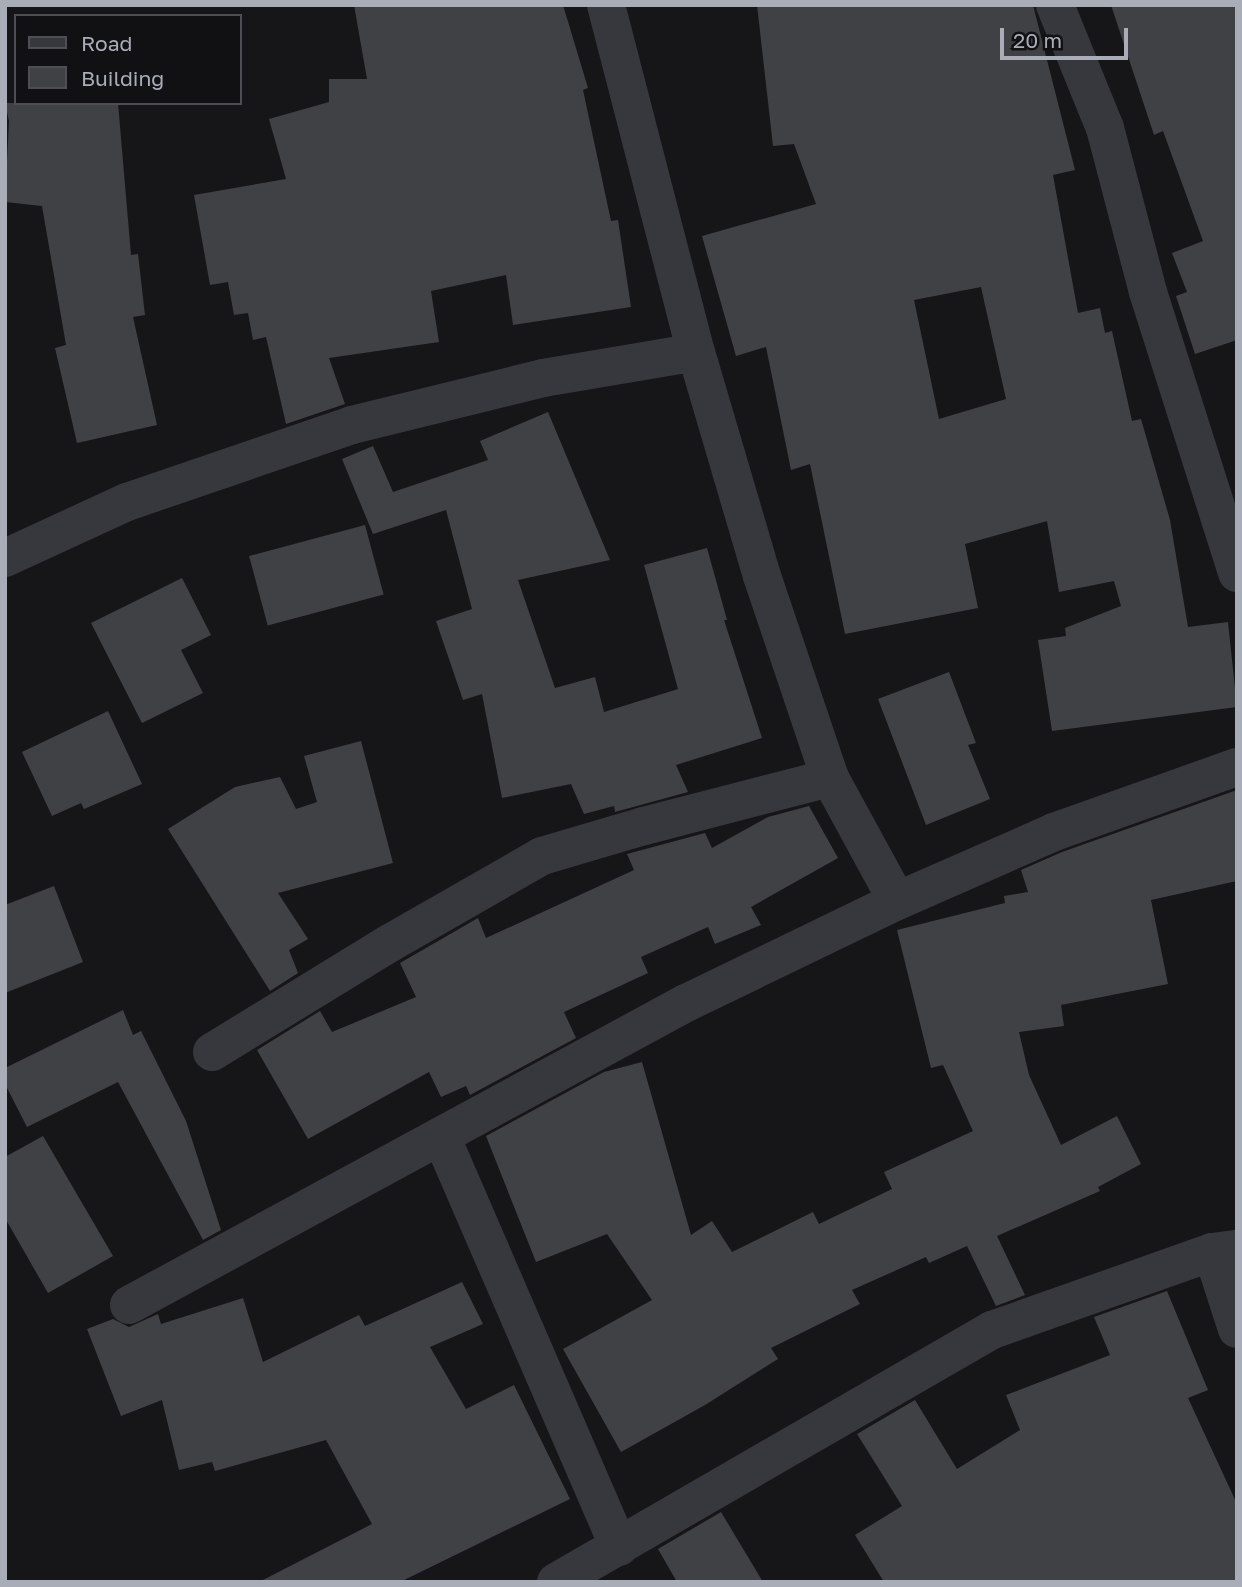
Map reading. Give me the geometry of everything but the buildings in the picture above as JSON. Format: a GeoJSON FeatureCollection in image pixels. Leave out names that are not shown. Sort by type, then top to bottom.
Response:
{"type":"FeatureCollection","features":[{"type":"Feature","properties":{"kind":"street"},"geometry":{"type":"LineString","coordinates":[[606,5],[696,352],[762,576],[830,778],[897,901]]}},
{"type":"Feature","properties":{"kind":"street"},"geometry":{"type":"LineString","coordinates":[[1055,5],[1105,128],[1148,292],[1237,573]]}},
{"type":"Feature","properties":{"kind":"street"},"geometry":{"type":"LineString","coordinates":[[5,558],[127,502],[352,425],[543,378],[696,352]]}},
{"type":"Feature","properties":{"kind":"street"},"geometry":{"type":"LineString","coordinates":[[129,1306],[686,1003],[897,901],[1054,832],[1237,767]]}},
{"type":"Feature","properties":{"kind":"street"},"geometry":{"type":"LineString","coordinates":[[212,1052],[390,943],[542,856],[644,826],[830,778]]}},
{"type":"Feature","properties":{"kind":"street"},"geometry":{"type":"LineString","coordinates":[[441,1136],[619,1546]]}},
{"type":"Feature","properties":{"kind":"street"},"geometry":{"type":"LineString","coordinates":[[556,1582],[992,1330],[1224,1251],[1237,1329]]}}]}
